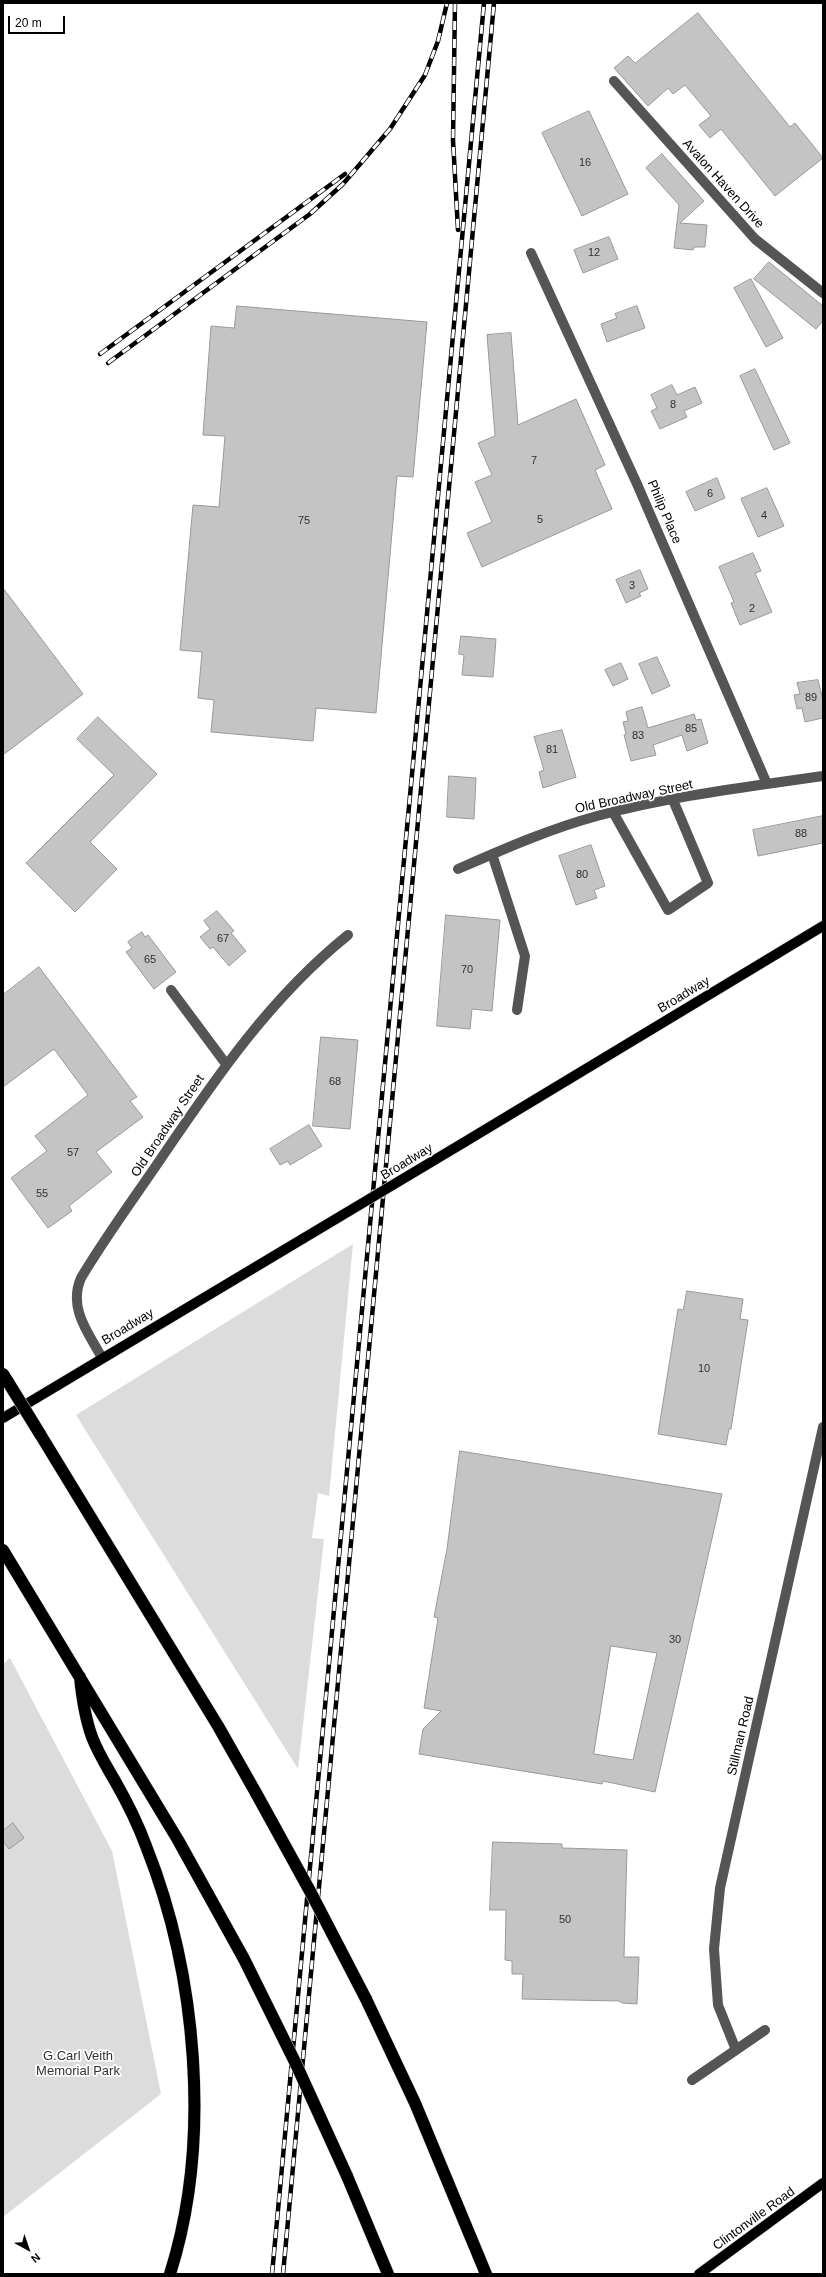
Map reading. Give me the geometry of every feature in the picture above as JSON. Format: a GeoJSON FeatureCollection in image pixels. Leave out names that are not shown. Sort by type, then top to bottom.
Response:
{"type":"FeatureCollection","features":[{"type":"Feature","properties":{"kind":"highway"},"geometry":{"type":"LineString","coordinates":[[5,1378],[218,1726],[311,1893],[366,1999],[415,2103],[486,2274]]}},
{"type":"Feature","properties":{"kind":"highway"},"geometry":{"type":"LineString","coordinates":[[3,1550],[189,1858],[244,1960],[296,2064],[347,2176],[388,2274]]}},
{"type":"Feature","properties":{"kind":"highway"},"geometry":{"type":"LineString","coordinates":[[80,1676],[84,1710],[92,1739],[137,1824],[156,1871],[171,1926],[186,2003],[193,2070],[193,2138],[184,2213],[170,2274]]}},
{"type":"Feature","properties":{"kind":"main road","name":"Broadway"},"geometry":{"type":"LineString","coordinates":[[3,1418],[823,926]]}},
{"type":"Feature","properties":{"kind":"main road","name":"Clintonville Road"},"geometry":{"type":"LineString","coordinates":[[699,2274],[823,2183]]}},
{"type":"Feature","properties":{"kind":"street","name":"Avalon Haven Drive"},"geometry":{"type":"LineString","coordinates":[[614,81],[755,239],[823,293]]}},
{"type":"Feature","properties":{"kind":"street","name":"Philip Place"},"geometry":{"type":"LineString","coordinates":[[531,253],[637,484],[767,784]]}},
{"type":"Feature","properties":{"kind":"street","name":"Old Broadway Street"},"geometry":{"type":"LineString","coordinates":[[458,869],[550,831],[613,812],[673,800],[823,776]]}},
{"type":"Feature","properties":{"kind":"street"},"geometry":{"type":"LineString","coordinates":[[613,812],[668,910],[708,883],[673,800]]}},
{"type":"Feature","properties":{"kind":"street"},"geometry":{"type":"LineString","coordinates":[[492,854],[525,956],[517,1010]]}},
{"type":"Feature","properties":{"kind":"street","name":"Old Broadway Street"},"geometry":{"type":"LineString","coordinates":[[102,1358],[82,1321],[76,1303],[76,1292],[81,1278],[226,1064],[288,990],[323,955],[348,935]]}},
{"type":"Feature","properties":{"kind":"street"},"geometry":{"type":"LineString","coordinates":[[171,990],[226,1064]]}},
{"type":"Feature","properties":{"kind":"street","name":"Stillman Road"},"geometry":{"type":"LineString","coordinates":[[736,2050],[718,2005],[714,1950],[720,1888],[823,1427]]}},
{"type":"Feature","properties":{"kind":"street"},"geometry":{"type":"LineString","coordinates":[[692,2080],[765,2030]]}},
{"type":"Feature","properties":{"kind":"green space"},"geometry":{"type":"Polygon","coordinates":[[[353,1244],[329,1496],[318,1493],[312,1538],[324,1539],[298,1769],[76,1415],[353,1244]]]}},
{"type":"Feature","properties":{"kind":"green space","name":"G.Carl Veith Memorial Park"},"geometry":{"type":"Polygon","coordinates":[[[10,1658],[112,1851],[161,2094],[3,2217],[3,1664],[10,1658]]]}},
{"type":"Feature","properties":{"kind":"building"},"geometry":{"type":"Polygon","coordinates":[[[698,13],[790,127],[795,123],[823,158],[775,196],[721,129],[710,138],[699,125],[711,116],[685,85],[673,94],[668,88],[648,106],[614,68],[628,56],[635,63],[698,13]]]}},
{"type":"Feature","properties":{"kind":"building"},"geometry":{"type":"Polygon","coordinates":[[[589,111],[628,194],[582,216],[542,133],[589,111]]]}},
{"type":"Feature","properties":{"kind":"building"},"geometry":{"type":"Polygon","coordinates":[[[662,154],[704,201],[680,223],[707,225],[705,247],[694,247],[693,250],[674,248],[679,205],[646,168],[662,154]]]}},
{"type":"Feature","properties":{"kind":"building"},"geometry":{"type":"Polygon","coordinates":[[[609,237],[618,259],[583,273],[574,250],[609,237]]]}},
{"type":"Feature","properties":{"kind":"building"},"geometry":{"type":"Polygon","coordinates":[[[769,262],[823,306],[823,321],[816,329],[754,279],[769,262]]]}},
{"type":"Feature","properties":{"kind":"building"},"geometry":{"type":"Polygon","coordinates":[[[751,279],[783,338],[766,347],[734,288],[751,279]]]}},
{"type":"Feature","properties":{"kind":"building"},"geometry":{"type":"Polygon","coordinates":[[[237,306],[427,322],[413,477],[397,476],[376,713],[316,708],[313,741],[211,732],[214,700],[198,698],[202,652],[180,650],[193,505],[219,507],[225,436],[203,435],[211,326],[234,328],[237,306]]]}},
{"type":"Feature","properties":{"kind":"building"},"geometry":{"type":"Polygon","coordinates":[[[637,306],[645,328],[607,342],[601,324],[617,318],[615,314],[637,306]]]}},
{"type":"Feature","properties":{"kind":"building"},"geometry":{"type":"Polygon","coordinates":[[[511,333],[518,425],[576,399],[605,465],[595,470],[612,509],[482,567],[467,533],[492,522],[475,482],[492,475],[478,443],[495,436],[487,335],[511,333]]]}},
{"type":"Feature","properties":{"kind":"building"},"geometry":{"type":"Polygon","coordinates":[[[755,369],[790,443],[774,450],[740,376],[755,369]]]}},
{"type":"Feature","properties":{"kind":"building"},"geometry":{"type":"Polygon","coordinates":[[[672,385],[677,395],[695,387],[702,403],[684,411],[687,417],[660,429],[651,411],[657,408],[651,395],[672,385]]]}},
{"type":"Feature","properties":{"kind":"building"},"geometry":{"type":"Polygon","coordinates":[[[717,478],[725,498],[695,511],[686,492],[717,478]]]}},
{"type":"Feature","properties":{"kind":"building"},"geometry":{"type":"Polygon","coordinates":[[[767,488],[784,526],[758,537],[741,499],[767,488]]]}},
{"type":"Feature","properties":{"kind":"building"},"geometry":{"type":"Polygon","coordinates":[[[753,553],[761,571],[755,573],[772,612],[740,625],[731,603],[734,602],[719,567],[753,553]]]}},
{"type":"Feature","properties":{"kind":"building"},"geometry":{"type":"Polygon","coordinates":[[[640,570],[648,589],[639,593],[641,596],[626,603],[616,580],[640,570]]]}},
{"type":"Feature","properties":{"kind":"building"},"geometry":{"type":"Polygon","coordinates":[[[3,588],[83,694],[3,755],[3,588]]]}},
{"type":"Feature","properties":{"kind":"building"},"geometry":{"type":"Polygon","coordinates":[[[461,636],[496,639],[493,677],[462,675],[464,655],[459,654],[461,636]]]}},
{"type":"Feature","properties":{"kind":"building"},"geometry":{"type":"Polygon","coordinates":[[[657,657],[670,686],[652,694],[639,664],[657,657]]]}},
{"type":"Feature","properties":{"kind":"building"},"geometry":{"type":"Polygon","coordinates":[[[621,663],[628,679],[613,686],[605,670],[621,663]]]}},
{"type":"Feature","properties":{"kind":"building"},"geometry":{"type":"Polygon","coordinates":[[[818,680],[823,700],[823,718],[805,722],[802,708],[797,709],[794,695],[800,694],[797,683],[818,680]]]}},
{"type":"Feature","properties":{"kind":"building"},"geometry":{"type":"Polygon","coordinates":[[[642,707],[648,728],[694,714],[696,720],[701,719],[708,743],[687,751],[682,735],[653,745],[656,755],[631,761],[624,735],[626,734],[623,722],[628,721],[626,712],[642,707]]]}},
{"type":"Feature","properties":{"kind":"building"},"geometry":{"type":"Polygon","coordinates":[[[98,717],[157,774],[90,842],[117,869],[75,912],[26,863],[114,775],[77,739],[98,717]]]}},
{"type":"Feature","properties":{"kind":"building"},"geometry":{"type":"Polygon","coordinates":[[[562,730],[576,777],[543,788],[539,772],[544,770],[534,737],[562,730]]]}},
{"type":"Feature","properties":{"kind":"building"},"geometry":{"type":"Polygon","coordinates":[[[449,776],[476,778],[474,819],[447,817],[449,776]]]}},
{"type":"Feature","properties":{"kind":"building"},"geometry":{"type":"Polygon","coordinates":[[[823,816],[823,843],[758,856],[753,830],[823,816]]]}},
{"type":"Feature","properties":{"kind":"building"},"geometry":{"type":"Polygon","coordinates":[[[591,845],[605,886],[594,890],[597,898],[576,905],[559,856],[591,845]]]}},
{"type":"Feature","properties":{"kind":"building"},"geometry":{"type":"Polygon","coordinates":[[[217,911],[234,931],[231,933],[246,951],[229,966],[213,947],[210,949],[200,937],[210,929],[204,921],[217,911]]]}},
{"type":"Feature","properties":{"kind":"building"},"geometry":{"type":"Polygon","coordinates":[[[446,915],[500,920],[492,1011],[472,1009],[470,1029],[437,1026],[446,915]]]}},
{"type":"Feature","properties":{"kind":"building"},"geometry":{"type":"Polygon","coordinates":[[[142,932],[145,937],[148,935],[176,972],[154,989],[126,952],[132,948],[128,942],[142,932]]]}},
{"type":"Feature","properties":{"kind":"building"},"geometry":{"type":"Polygon","coordinates":[[[39,967],[137,1097],[130,1101],[143,1117],[96,1152],[112,1172],[69,1206],[72,1211],[48,1228],[11,1178],[47,1151],[35,1136],[88,1095],[54,1049],[3,1087],[3,995],[39,967]]]}},
{"type":"Feature","properties":{"kind":"building"},"geometry":{"type":"Polygon","coordinates":[[[321,1037],[358,1040],[350,1129],[313,1126],[321,1037]]]}},
{"type":"Feature","properties":{"kind":"building"},"geometry":{"type":"Polygon","coordinates":[[[309,1125],[322,1146],[290,1165],[288,1161],[280,1165],[270,1149],[309,1125]]]}},
{"type":"Feature","properties":{"kind":"building"},"geometry":{"type":"Polygon","coordinates":[[[687,1291],[743,1299],[740,1319],[748,1320],[731,1429],[729,1429],[726,1445],[658,1434],[678,1309],[683,1310],[687,1291]]]}},
{"type":"Feature","properties":{"kind":"building"},"geometry":{"type":"Polygon","coordinates":[[[460,1451],[722,1494],[655,1792],[603,1781],[602,1784],[419,1754],[423,1729],[441,1711],[424,1708],[438,1618],[434,1617],[447,1549],[460,1451]],[[611,1646],[594,1754],[633,1760],[657,1653],[611,1646]]]}},
{"type":"Feature","properties":{"kind":"building"},"geometry":{"type":"Polygon","coordinates":[[[13,1823],[24,1838],[9,1849],[3,1841],[3,1831],[13,1823]]]}},
{"type":"Feature","properties":{"kind":"building"},"geometry":{"type":"Polygon","coordinates":[[[493,1842],[562,1844],[562,1848],[627,1850],[624,1957],[639,1957],[637,2004],[622,2003],[619,2001],[522,1999],[523,1974],[512,1974],[512,1961],[505,1960],[506,1910],[490,1910],[493,1842]]]}},
{"type":"Feature","properties":{"kind":"railway"},"geometry":{"type":"LineString","coordinates":[[108,363],[310,214],[343,184],[390,129],[425,75],[438,41],[447,3]]}},
{"type":"Feature","properties":{"kind":"railway"},"geometry":{"type":"LineString","coordinates":[[455,3],[453,140],[458,230]]}},
{"type":"Feature","properties":{"kind":"railway"},"geometry":{"type":"LineString","coordinates":[[272,2274],[484,3]]}},
{"type":"Feature","properties":{"kind":"railway"},"geometry":{"type":"LineString","coordinates":[[283,2274],[494,3]]}},
{"type":"Feature","properties":{"kind":"railway"},"geometry":{"type":"LineString","coordinates":[[100,354],[345,174]]}}]}
